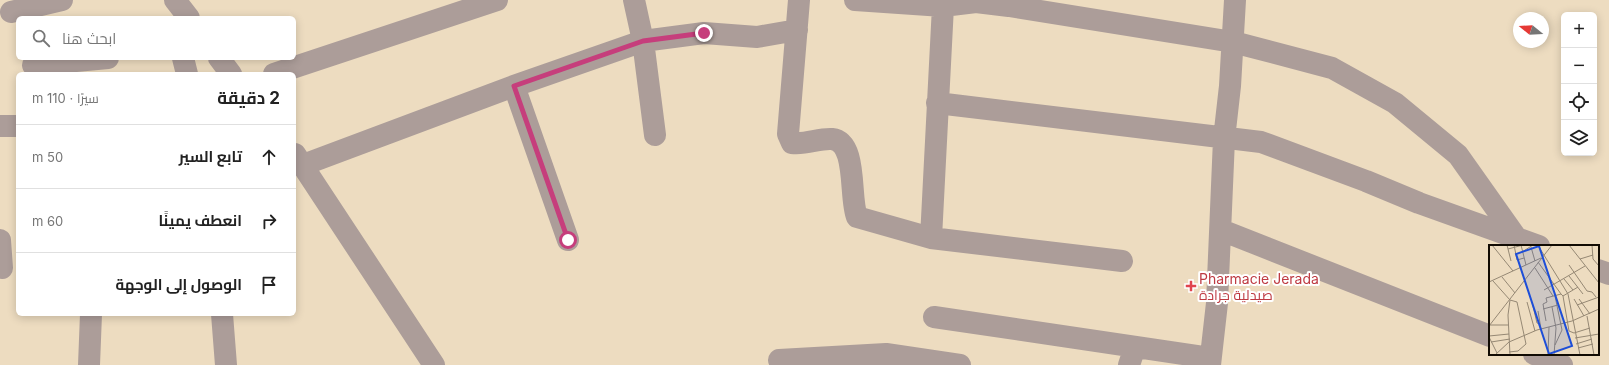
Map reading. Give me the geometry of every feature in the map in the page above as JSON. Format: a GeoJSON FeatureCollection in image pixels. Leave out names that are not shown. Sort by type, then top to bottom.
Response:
{"type":"FeatureCollection","features":[{"type":"Feature","properties":{"kind":"street"},"geometry":{"type":"LineString","coordinates":[[11,12],[62,0]]}},
{"type":"Feature","properties":{"kind":"street"},"geometry":{"type":"LineString","coordinates":[[170,0],[174,16]]}},
{"type":"Feature","properties":{"kind":"street"},"geometry":{"type":"LineString","coordinates":[[175,0],[187,16]]}},
{"type":"Feature","properties":{"kind":"street"},"geometry":{"type":"LineString","coordinates":[[280,72],[497,0]]}},
{"type":"Feature","properties":{"kind":"street"},"geometry":{"type":"LineString","coordinates":[[634,0],[643,41],[655,135]]}},
{"type":"Feature","properties":{"kind":"street"},"geometry":{"type":"LineString","coordinates":[[799,0],[788,134],[792,143],[800,144],[833,139],[844,145],[849,154],[854,208],[858,217],[931,238],[1122,261]]}},
{"type":"Feature","properties":{"kind":"street"},"geometry":{"type":"LineString","coordinates":[[855,0],[943,6],[976,2],[1009,6],[1233,42],[1332,68],[1395,103],[1458,155],[1516,237]]}},
{"type":"Feature","properties":{"kind":"street"},"geometry":{"type":"LineString","coordinates":[[934,317],[1132,356],[1210,362],[1218,303],[1224,139],[1233,42],[1235,0]]}},
{"type":"Feature","properties":{"kind":"street"},"geometry":{"type":"LineString","coordinates":[[931,238],[943,6]]}},
{"type":"Feature","properties":{"kind":"street"},"geometry":{"type":"LineString","coordinates":[[434,365],[299,159],[643,41],[704,33],[757,37],[797,30]]}},
{"type":"Feature","properties":{"kind":"street"},"geometry":{"type":"LineString","coordinates":[[32,65],[86,60]]}},
{"type":"Feature","properties":{"kind":"street"},"geometry":{"type":"LineString","coordinates":[[184,60],[186,72]]}},
{"type":"Feature","properties":{"kind":"street"},"geometry":{"type":"LineString","coordinates":[[221,60],[230,72]]}},
{"type":"Feature","properties":{"kind":"street"},"geometry":{"type":"LineString","coordinates":[[514,86],[568,240]]}},
{"type":"Feature","properties":{"kind":"street"},"geometry":{"type":"LineString","coordinates":[[937,103],[1224,139],[1261,142],[1366,181],[1419,203],[1536,245]]}},
{"type":"Feature","properties":{"kind":"street"},"geometry":{"type":"LineString","coordinates":[[0,126],[16,126]]}},
{"type":"Feature","properties":{"kind":"street"},"geometry":{"type":"LineString","coordinates":[[1221,230],[1489,336]]}},
{"type":"Feature","properties":{"kind":"street"},"geometry":{"type":"LineString","coordinates":[[0,240],[7,269]]}},
{"type":"Feature","properties":{"kind":"street"},"geometry":{"type":"LineString","coordinates":[[1599,270],[1609,274]]}},
{"type":"Feature","properties":{"kind":"street"},"geometry":{"type":"LineString","coordinates":[[89,365],[91,316]]}},
{"type":"Feature","properties":{"kind":"street"},"geometry":{"type":"LineString","coordinates":[[222,316],[226,365]]}},
{"type":"Feature","properties":{"kind":"street"},"geometry":{"type":"LineString","coordinates":[[779,360],[886,354],[960,365]]}},
{"type":"Feature","properties":{"kind":"street"},"geometry":{"type":"LineString","coordinates":[[1537,355],[1562,365]]}},
{"type":"Feature","properties":{"kind":"place","name":"Pharmacie Jerada صيدلية جرادة"},"geometry":{"type":"Point","coordinates":[1191,286]}},
{"type":"Feature","properties":{"kind":"route"},"geometry":{"type":"LineString","coordinates":[[568,240],[514,86],[643,41],[704,33]]}}]}
